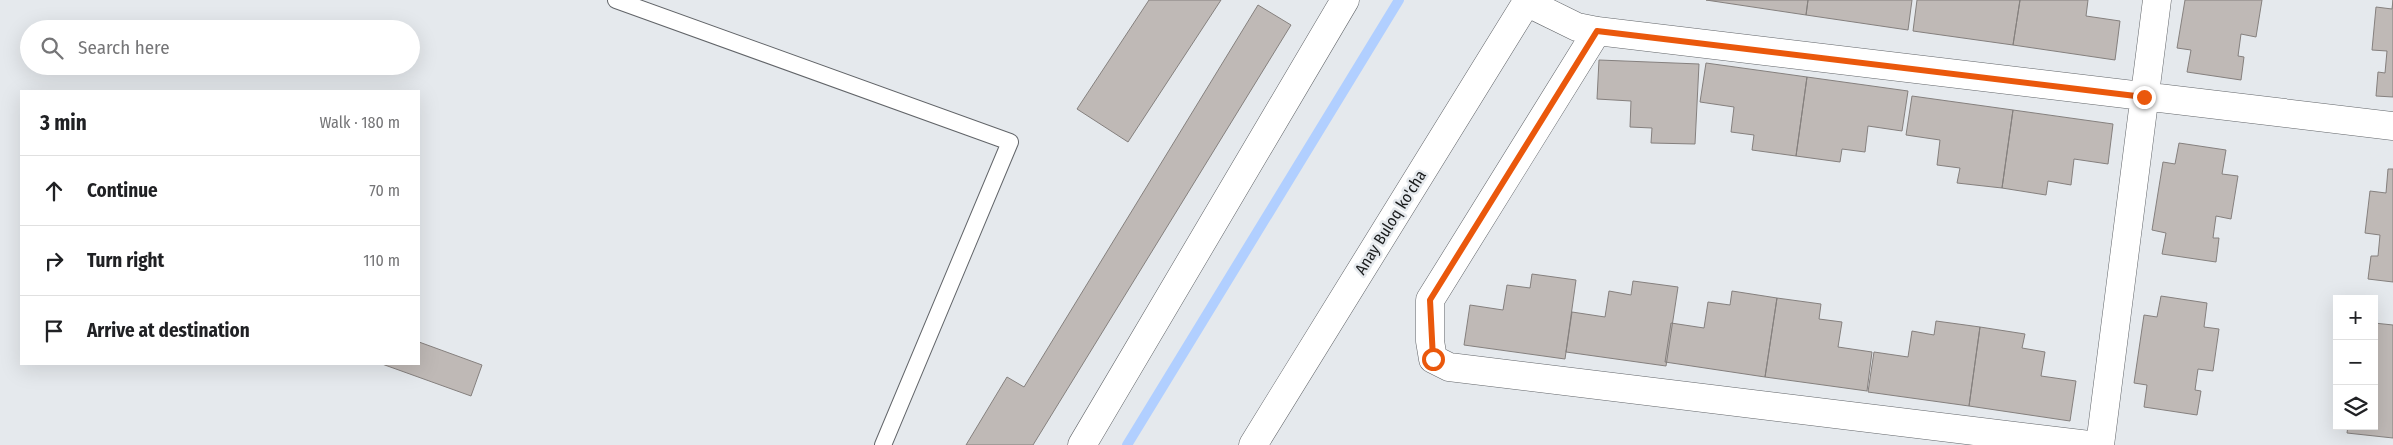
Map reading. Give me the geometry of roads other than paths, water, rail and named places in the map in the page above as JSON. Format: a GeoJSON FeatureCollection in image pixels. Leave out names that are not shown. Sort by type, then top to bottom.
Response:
{"type":"FeatureCollection","features":[{"type":"Feature","properties":{"kind":"street"},"geometry":{"type":"LineString","coordinates":[[1082,445],[1345,0]]}},
{"type":"Feature","properties":{"kind":"street"},"geometry":{"type":"LineString","coordinates":[[2100,445],[2156,0]]}},
{"type":"Feature","properties":{"kind":"street"},"geometry":{"type":"LineString","coordinates":[[1527,1],[1577,27],[1597,31],[2393,126]]}},
{"type":"Feature","properties":{"kind":"street","name":"Anay Buloq ko'cha"},"geometry":{"type":"LineString","coordinates":[[1253,445],[1527,1]]}},
{"type":"Feature","properties":{"kind":"street"},"geometry":{"type":"LineString","coordinates":[[1597,31],[1430,300],[1433,359],[1449,367],[2089,445]]}},
{"type":"Feature","properties":{"kind":"lane"},"geometry":{"type":"LineString","coordinates":[[616,0],[1010,142],[883,445]]}},
{"type":"Feature","properties":{"kind":"waterway"},"geometry":{"type":"LineString","coordinates":[[1127,445],[1399,0]]}}]}
